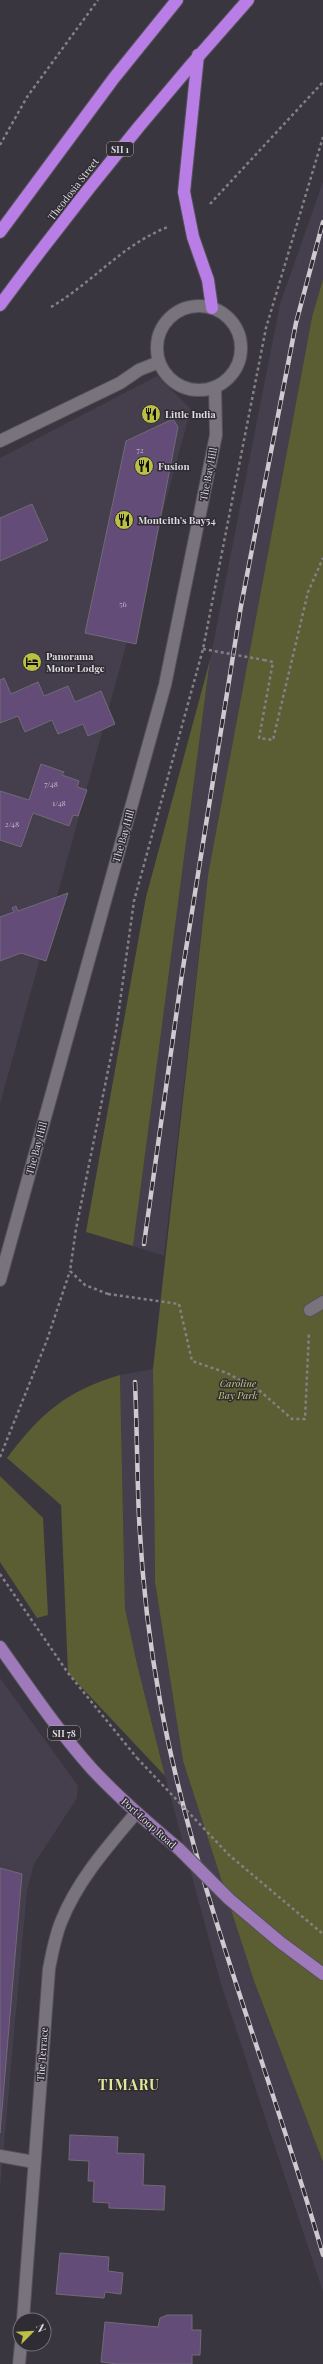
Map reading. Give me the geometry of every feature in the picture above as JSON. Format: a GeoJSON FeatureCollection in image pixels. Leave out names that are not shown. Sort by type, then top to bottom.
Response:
{"type":"FeatureCollection","features":[{"type":"Feature","properties":{"kind":"highway"},"geometry":{"type":"LineString","coordinates":[[0,232],[114,78],[177,0]]}},
{"type":"Feature","properties":{"kind":"highway","name":"Theodosia Street"},"geometry":{"type":"LineString","coordinates":[[0,305],[100,174],[198,55],[248,0]]}},
{"type":"Feature","properties":{"kind":"highway"},"geometry":{"type":"LineString","coordinates":[[198,55],[184,192],[193,237],[208,280],[212,308]]}},
{"type":"Feature","properties":{"kind":"main road","name":"Port Loop Road"},"geometry":{"type":"LineString","coordinates":[[0,1647],[29,1689],[92,1768],[136,1813],[179,1849],[241,1909],[280,1942],[323,1974]]}},
{"type":"Feature","properties":{"kind":"street"},"geometry":{"type":"LineString","coordinates":[[197,306],[212,308],[224,314],[232,323],[241,347],[239,359],[234,371],[215,387],[202,390],[182,386],[166,374],[159,362],[157,347],[160,332],[169,318],[181,309],[197,306]]}},
{"type":"Feature","properties":{"kind":"street"},"geometry":{"type":"LineString","coordinates":[[0,441],[120,383],[139,370],[159,362]]}},
{"type":"Feature","properties":{"kind":"street","name":"The Bay Hill"},"geometry":{"type":"LineString","coordinates":[[0,1280],[165,685],[216,435],[215,387]]}},
{"type":"Feature","properties":{"kind":"street"},"geometry":{"type":"LineString","coordinates":[[310,1310],[323,1302]]}},
{"type":"Feature","properties":{"kind":"street","name":"The Terrace"},"geometry":{"type":"LineString","coordinates":[[24,2312],[49,1969],[54,1944],[61,1921],[84,1879],[136,1813]]}},
{"type":"Feature","properties":{"kind":"street"},"geometry":{"type":"LineString","coordinates":[[0,2156],[34,2162]]}},
{"type":"Feature","properties":{"kind":"street"},"geometry":{"type":"LineString","coordinates":[[19,2364],[20,2352]]}},
{"type":"Feature","properties":{"kind":"path"},"geometry":{"type":"LineString","coordinates":[[0,145],[27,98],[98,0]]}},
{"type":"Feature","properties":{"kind":"path"},"geometry":{"type":"LineString","coordinates":[[206,207],[323,82]]}},
{"type":"Feature","properties":{"kind":"path"},"geometry":{"type":"LineString","coordinates":[[0,1457],[47,1340],[70,1271],[87,1173],[116,1031],[134,901],[203,649],[266,328],[323,137]]}},
{"type":"Feature","properties":{"kind":"path"},"geometry":{"type":"LineString","coordinates":[[51,307],[72,294],[140,240],[176,224]]}},
{"type":"Feature","properties":{"kind":"path"},"geometry":{"type":"LineString","coordinates":[[203,649],[273,662],[259,738],[273,740],[308,592],[323,558]]}},
{"type":"Feature","properties":{"kind":"path"},"geometry":{"type":"LineString","coordinates":[[70,1271],[85,1285],[108,1294],[179,1304],[192,1361],[227,1373],[260,1391],[292,1419],[305,1419],[310,1310]]}},
{"type":"Feature","properties":{"kind":"path"},"geometry":{"type":"LineString","coordinates":[[0,1574],[68,1673],[137,1758],[229,1855],[323,1934]]}},
{"type":"Feature","properties":{"kind":"shaded area"},"geometry":{"type":"Polygon","coordinates":[[[323,182],[323,279],[312,317],[208,875],[164,1256],[133,1246],[210,660],[280,304],[323,182]]]}},
{"type":"Feature","properties":{"kind":"shaded area"},"geometry":{"type":"Polygon","coordinates":[[[157,376],[191,409],[0,1104],[0,458],[157,376]]]}},
{"type":"Feature","properties":{"kind":"shaded area"},"geometry":{"type":"Polygon","coordinates":[[[153,1369],[155,1582],[183,1761],[254,1981],[323,2162],[323,2292],[221,1984],[165,1776],[137,1664],[125,1608],[120,1375],[153,1369]]]}},
{"type":"Feature","properties":{"kind":"shaded area"},"geometry":{"type":"Polygon","coordinates":[[[0,1678],[78,1786],[77,1798],[34,1864],[27,1890],[0,2188],[0,1678]]]}},
{"type":"Feature","properties":{"kind":"green space","name":"Caroline Bay Park"},"geometry":{"type":"Polygon","coordinates":[[[323,279],[323,2162],[254,1981],[183,1761],[155,1582],[153,1369],[208,875],[312,317],[323,279]]]}},
{"type":"Feature","properties":{"kind":"green space"},"geometry":{"type":"Polygon","coordinates":[[[210,660],[133,1246],[86,1232],[146,897],[210,660]]]}},
{"type":"Feature","properties":{"kind":"green space"},"geometry":{"type":"Polygon","coordinates":[[[120,1375],[125,1608],[137,1664],[165,1776],[68,1673],[61,1505],[7,1458],[31,1428],[43,1416],[69,1396],[101,1381],[120,1375]]]}},
{"type":"Feature","properties":{"kind":"green space"},"geometry":{"type":"Polygon","coordinates":[[[0,1476],[43,1518],[48,1615],[37,1618],[0,1562],[0,1476]]]}},
{"type":"Feature","properties":{"kind":"building"},"geometry":{"type":"Polygon","coordinates":[[[173,419],[178,427],[136,644],[85,633],[126,441],[173,419]]]}},
{"type":"Feature","properties":{"kind":"building"},"geometry":{"type":"Polygon","coordinates":[[[32,504],[48,540],[0,561],[0,518],[32,504]]]}},
{"type":"Feature","properties":{"kind":"building"},"geometry":{"type":"Polygon","coordinates":[[[4,678],[11,694],[38,682],[44,696],[68,686],[75,702],[101,691],[115,724],[88,736],[83,724],[58,734],[52,720],[25,732],[18,716],[0,723],[0,680],[4,678]]]}},
{"type":"Feature","properties":{"kind":"building"},"geometry":{"type":"Polygon","coordinates":[[[41,764],[64,772],[62,775],[79,781],[77,787],[87,790],[78,816],[73,815],[69,826],[33,813],[21,847],[0,840],[0,791],[29,800],[41,764]]]}},
{"type":"Feature","properties":{"kind":"building"},"geometry":{"type":"Polygon","coordinates":[[[68,893],[46,961],[21,953],[0,961],[0,917],[14,912],[12,908],[16,906],[18,911],[68,893]]]}},
{"type":"Feature","properties":{"kind":"building"},"geometry":{"type":"Polygon","coordinates":[[[0,1868],[22,1874],[0,2133],[0,1868]]]}},
{"type":"Feature","properties":{"kind":"building"},"geometry":{"type":"Polygon","coordinates":[[[70,2135],[118,2137],[117,2153],[144,2154],[143,2185],[165,2186],[164,2210],[109,2208],[109,2203],[93,2202],[94,2181],[88,2181],[89,2161],[69,2160],[70,2135]]]}},
{"type":"Feature","properties":{"kind":"building"},"geometry":{"type":"Polygon","coordinates":[[[60,2253],[109,2257],[108,2271],[123,2273],[121,2294],[105,2292],[104,2298],[56,2294],[60,2253]]]}},
{"type":"Feature","properties":{"kind":"building"},"geometry":{"type":"Polygon","coordinates":[[[167,2315],[192,2315],[192,2330],[201,2330],[200,2355],[192,2355],[192,2364],[117,2364],[101,2362],[105,2322],[158,2327],[160,2318],[167,2315]]]}},
{"type":"Feature","properties":{"kind":"railway"},"geometry":{"type":"LineString","coordinates":[[144,1244],[182,974],[241,606],[296,323],[323,222]]}},
{"type":"Feature","properties":{"kind":"railway"},"geometry":{"type":"LineString","coordinates":[[135,1382],[139,1517],[144,1587],[156,1678],[175,1772],[213,1911],[323,2255]]}},
{"type":"Feature","properties":{"kind":"place","name":"Little India"},"geometry":{"type":"Point","coordinates":[151,414]}},
{"type":"Feature","properties":{"kind":"place","name":"Fusion"},"geometry":{"type":"Point","coordinates":[144,466]}},
{"type":"Feature","properties":{"kind":"place","name":"Monteith's Bay54"},"geometry":{"type":"Point","coordinates":[124,520]}},
{"type":"Feature","properties":{"kind":"place","name":"Panorama Motor Lodge"},"geometry":{"type":"Point","coordinates":[32,662]}},
{"type":"Feature","properties":{"kind":"district","name":"TIMARU"},"geometry":{"type":"Point","coordinates":[129,2084]}}]}
